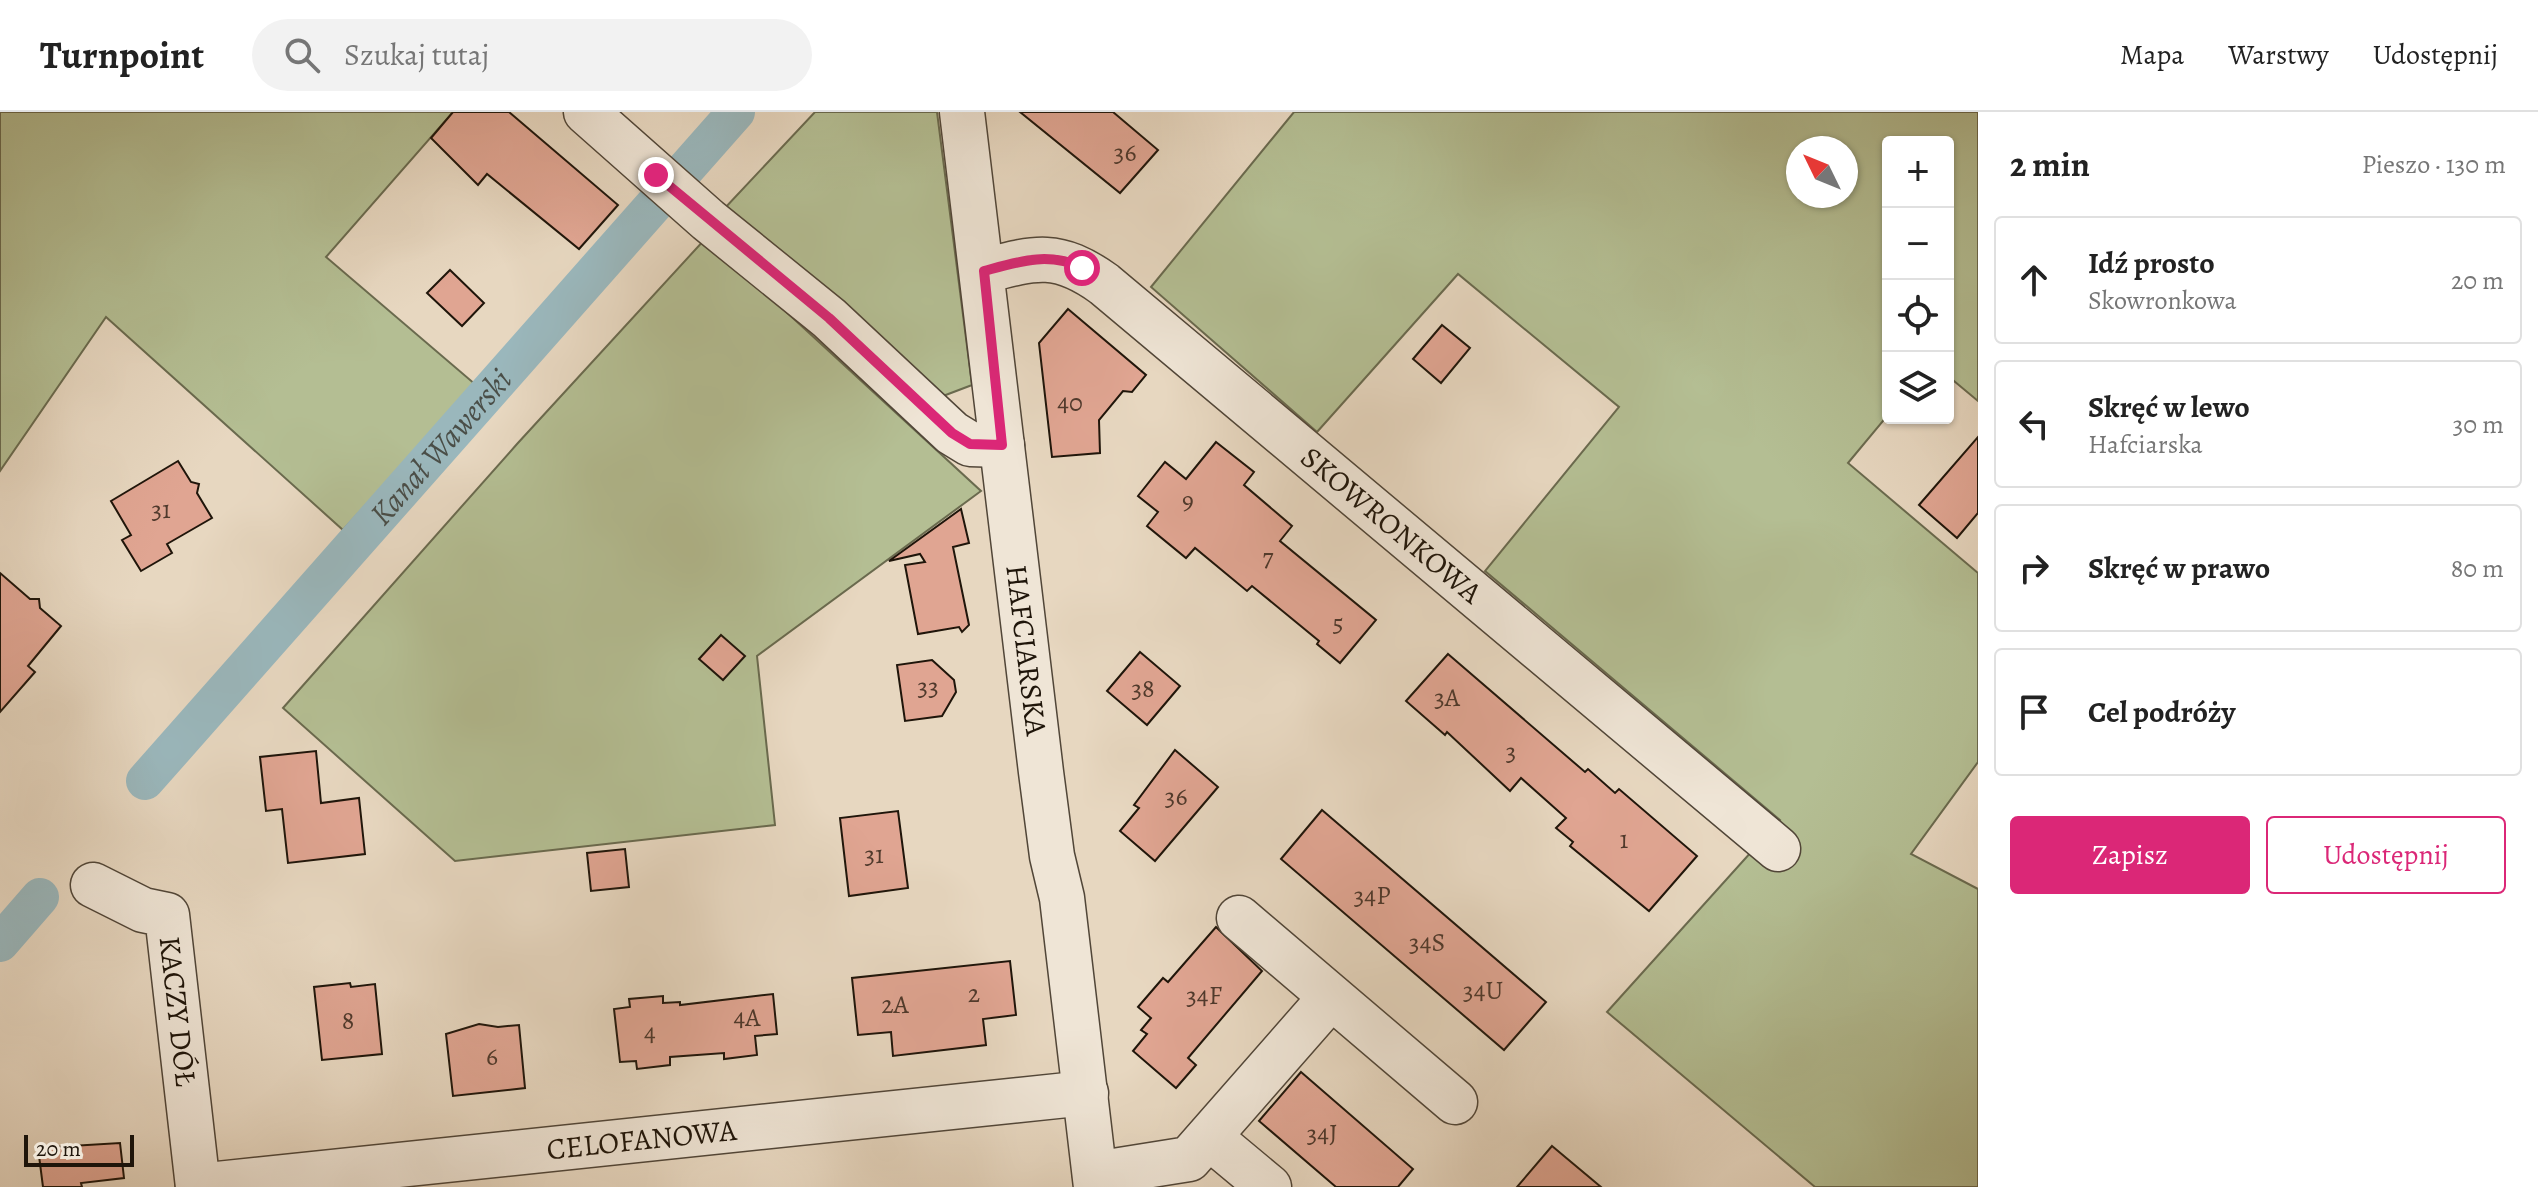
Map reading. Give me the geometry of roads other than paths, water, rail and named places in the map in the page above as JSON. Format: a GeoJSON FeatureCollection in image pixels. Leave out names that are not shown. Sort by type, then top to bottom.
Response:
{"type":"FeatureCollection","features":[{"type":"Feature","properties":{"kind":"street"},"geometry":{"type":"LineString","coordinates":[[586,112],[697,210],[829,318],[952,433],[970,444],[1002,445]]}},
{"type":"Feature","properties":{"kind":"street","name":"HAFCIARSKA"},"geometry":{"type":"LineString","coordinates":[[962,112],[984,271],[1044,800],[1062,898],[1096,1181]]}},
{"type":"Feature","properties":{"kind":"street","name":"SKOWRONKOWA"},"geometry":{"type":"LineString","coordinates":[[984,271],[1041,258],[1069,261],[1104,284],[1778,849]]}},
{"type":"Feature","properties":{"kind":"street","name":"KACZY DÓŁ"},"geometry":{"type":"LineString","coordinates":[[93,885],[143,910],[167,915],[198,1186]]}},
{"type":"Feature","properties":{"kind":"street"},"geometry":{"type":"LineString","coordinates":[[1239,918],[1455,1102]]}},
{"type":"Feature","properties":{"kind":"street"},"geometry":{"type":"LineString","coordinates":[[1096,1181],[1189,1159],[1331,997]]}},
{"type":"Feature","properties":{"kind":"street","name":"CELOFANOWA"},"geometry":{"type":"LineString","coordinates":[[198,1186],[1086,1093]]}},
{"type":"Feature","properties":{"kind":"street"},"geometry":{"type":"LineString","coordinates":[[1209,1137],[1269,1187]]}},
{"type":"Feature","properties":{"kind":"waterway","name":"Kanał Wawerski"},"geometry":{"type":"LineString","coordinates":[[145,781],[736,112]]}},
{"type":"Feature","properties":{"kind":"waterway","name":"Kanał Wawerski"},"geometry":{"type":"LineString","coordinates":[[0,943],[40,897]]}}]}
